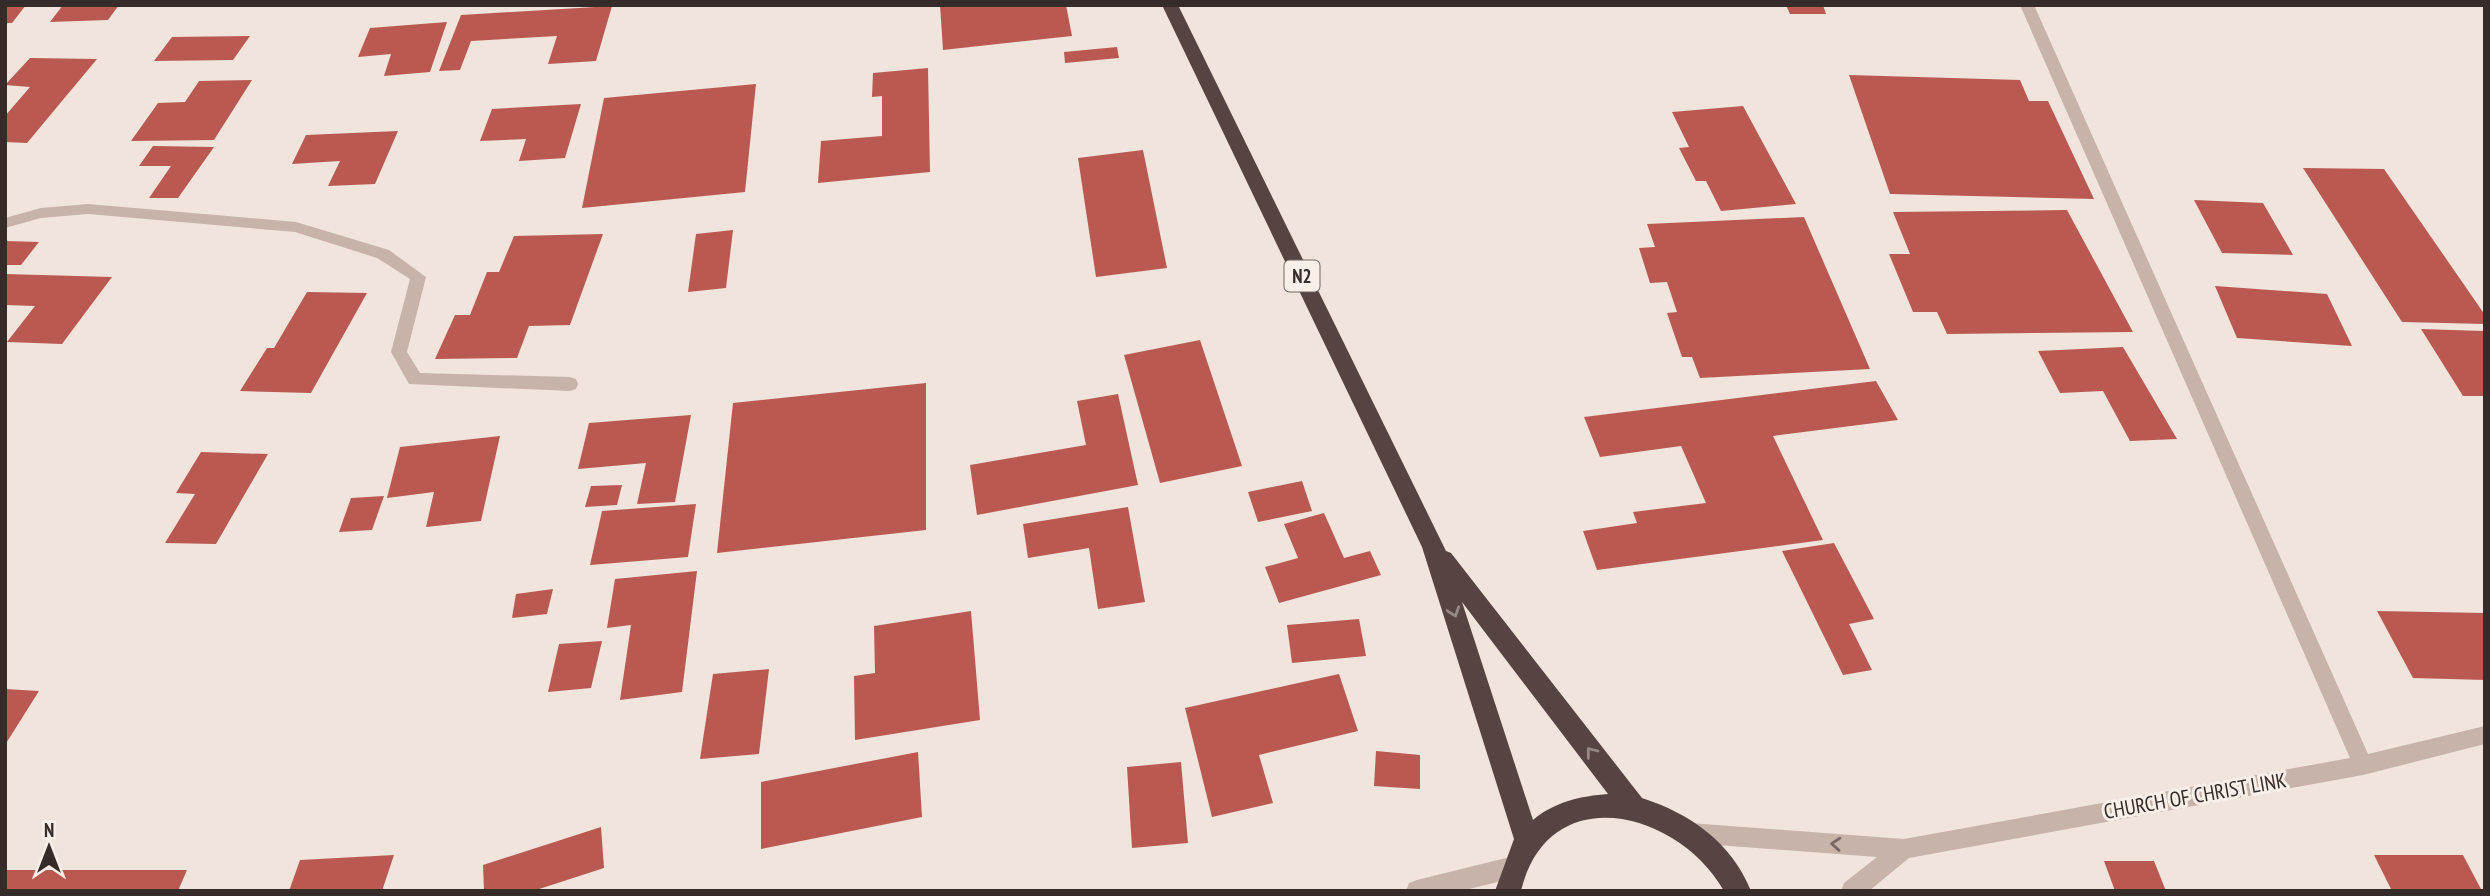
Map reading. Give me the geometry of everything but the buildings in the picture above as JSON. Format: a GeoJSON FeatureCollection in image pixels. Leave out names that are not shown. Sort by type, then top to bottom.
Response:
{"type":"FeatureCollection","features":[{"type":"Feature","properties":{"kind":"highway","name":"N2"},"geometry":{"type":"LineString","coordinates":[[1170,5],[1433,547],[1528,842]]}},
{"type":"Feature","properties":{"kind":"highway","name":"N2"},"geometry":{"type":"LineString","coordinates":[[1433,547],[1633,807]]}},
{"type":"Feature","properties":{"kind":"highway"},"geometry":{"type":"LineString","coordinates":[[1511,879],[1528,842],[1548,823],[1573,810],[1602,805],[1633,807],[1662,816],[1690,832],[1716,855],[1738,891]]}},
{"type":"Feature","properties":{"kind":"street"},"geometry":{"type":"LineString","coordinates":[[2027,5],[2363,765]]}},
{"type":"Feature","properties":{"kind":"street"},"geometry":{"type":"LineString","coordinates":[[5,223],[41,213],[88,209],[296,227],[383,254],[418,276],[399,352],[415,379],[570,384]]}},
{"type":"Feature","properties":{"kind":"street","name":"CHURCH OF CHRIST LINK"},"geometry":{"type":"LineString","coordinates":[[1690,832],[1904,849],[2363,765],[2485,735]]}},
{"type":"Feature","properties":{"kind":"street","name":"CHURCH OF CHRIST LINK"},"geometry":{"type":"LineString","coordinates":[[1852,891],[1904,849]]}},
{"type":"Feature","properties":{"kind":"street"},"geometry":{"type":"LineString","coordinates":[[1417,891],[1511,879]]}}]}
